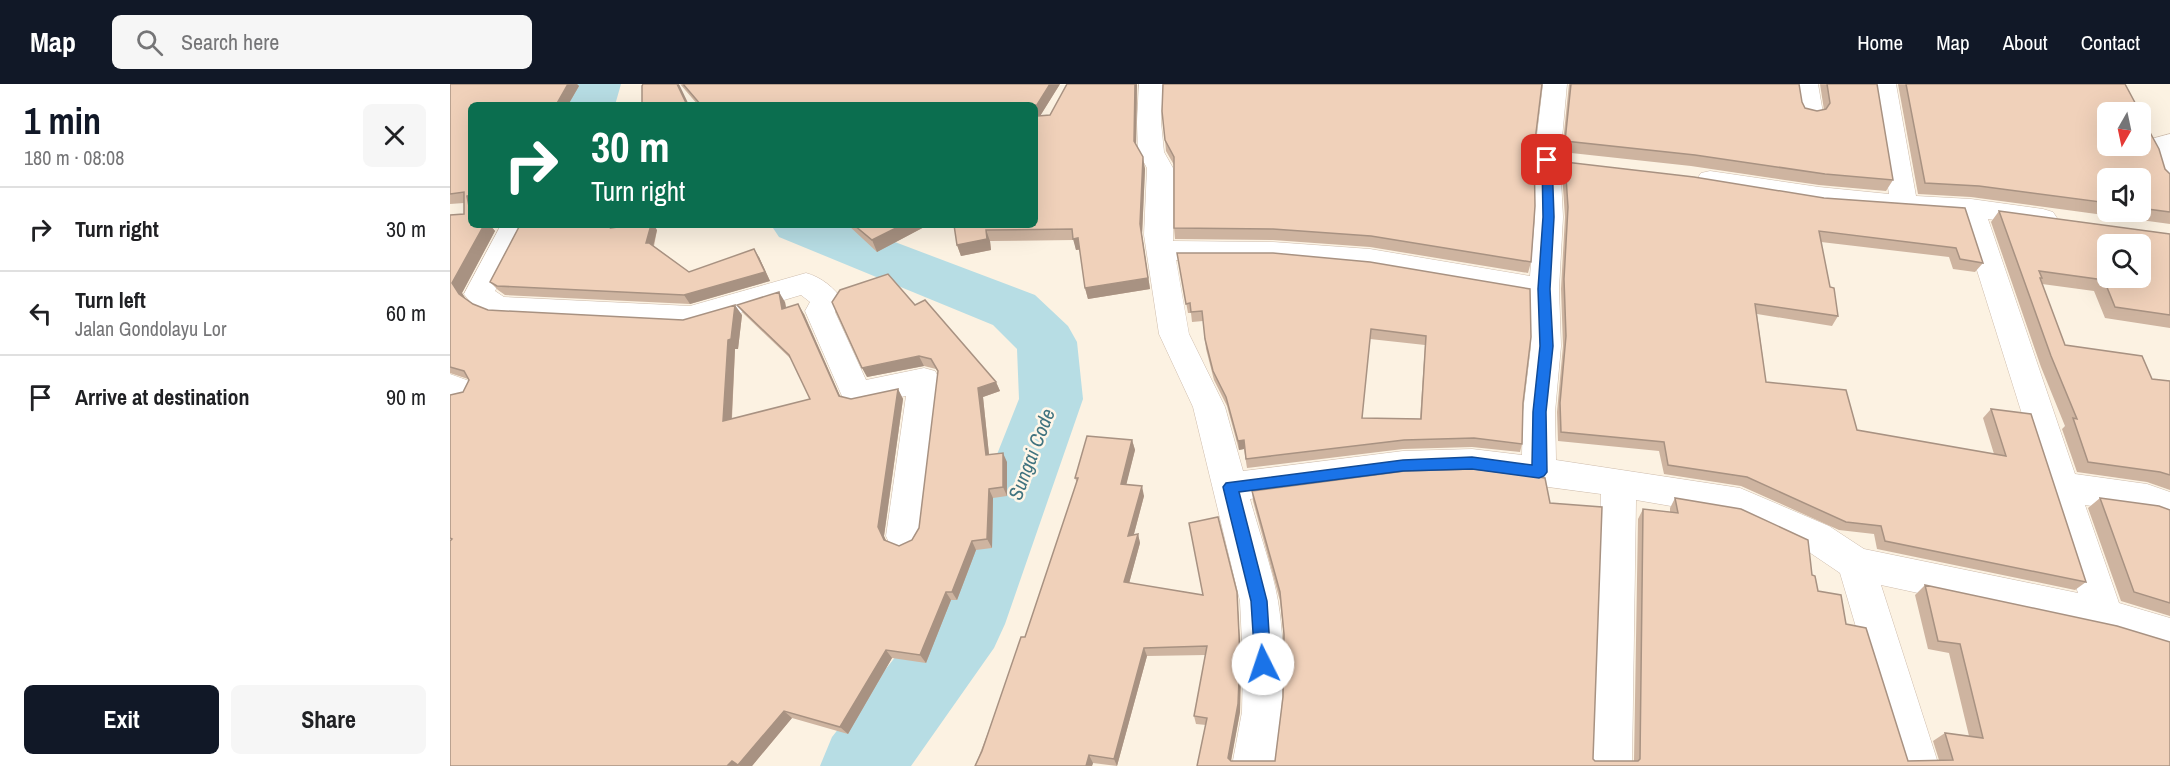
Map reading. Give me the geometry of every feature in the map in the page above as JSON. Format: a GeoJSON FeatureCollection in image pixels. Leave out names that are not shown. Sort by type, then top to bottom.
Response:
{"type":"FeatureCollection","features":[{"type":"Feature","properties":{"kind":"street"},"geometry":{"type":"LineString","coordinates":[[1151,84],[1149,122],[1151,152],[1160,168],[1160,250],[1174,334],[1209,407],[1259,601],[1263,664],[1262,712],[1253,766]]}},
{"type":"Feature","properties":{"kind":"street"},"geometry":{"type":"LineString","coordinates":[[1539,472],[1539,412],[1546,346],[1544,289],[1549,217],[1558,161],[1555,84]]}},
{"type":"Feature","properties":{"kind":"street"},"geometry":{"type":"LineString","coordinates":[[1806,84],[1811,113]]}},
{"type":"Feature","properties":{"kind":"street"},"geometry":{"type":"LineString","coordinates":[[1884,84],[1904,204]]}},
{"type":"Feature","properties":{"kind":"street"},"geometry":{"type":"LineString","coordinates":[[2170,142],[2160,144],[2170,179]]}},
{"type":"Feature","properties":{"kind":"street"},"geometry":{"type":"LineString","coordinates":[[1691,176],[1819,196],[1971,208],[2065,221]]}},
{"type":"Feature","properties":{"kind":"street"},"geometry":{"type":"LineString","coordinates":[[1971,208],[2104,616]]}},
{"type":"Feature","properties":{"kind":"street"},"geometry":{"type":"LineString","coordinates":[[513,228],[479,294],[498,307],[690,317],[806,283],[828,301],[820,311],[856,394],[924,380],[904,536]]}},
{"type":"Feature","properties":{"kind":"street"},"geometry":{"type":"LineString","coordinates":[[1160,250],[1273,251],[1370,259],[1544,289]]}},
{"type":"Feature","properties":{"kind":"street"},"geometry":{"type":"LineString","coordinates":[[1231,487],[1403,465],[1472,463],[1619,483],[1740,503],[1816,537],[1856,563],[2104,616],[2170,636]]}},
{"type":"Feature","properties":{"kind":"street"},"geometry":{"type":"LineString","coordinates":[[1611,766],[1619,483]]}},
{"type":"Feature","properties":{"kind":"street"},"geometry":{"type":"LineString","coordinates":[[2063,487],[2147,499],[2170,507]]}},
{"type":"Feature","properties":{"kind":"street"},"geometry":{"type":"LineString","coordinates":[[1856,563],[1918,766]]}},
{"type":"Feature","properties":{"kind":"building"},"geometry":{"type":"Polygon","coordinates":[[[450,84],[568,84],[558,102],[468,102],[468,228],[482,228],[452,283],[459,294],[473,304],[488,310],[683,320],[735,305],[731,339],[728,340],[723,421],[810,399],[789,355],[737,305],[779,292],[782,309],[798,304],[839,396],[851,399],[898,389],[878,527],[884,540],[899,546],[912,540],[919,528],[938,371],[931,359],[919,356],[862,368],[832,302],[840,290],[888,274],[915,305],[925,300],[996,382],[978,388],[986,455],[1003,453],[1003,487],[989,489],[987,539],[972,541],[952,592],[946,592],[920,655],[886,650],[840,727],[784,711],[738,765],[732,761],[727,766],[450,766],[450,541],[452,539],[450,538],[450,395],[463,392],[469,380],[464,371],[450,367],[450,215],[464,214],[464,192],[450,194],[450,84]]]}},
{"type":"Feature","properties":{"kind":"building"},"geometry":{"type":"Polygon","coordinates":[[[643,84],[677,84],[686,102],[642,102],[643,84]]]}},
{"type":"Feature","properties":{"kind":"building"},"geometry":{"type":"Polygon","coordinates":[[[683,84],[1050,84],[1038,103],[698,102],[683,84]]]}},
{"type":"Feature","properties":{"kind":"building"},"geometry":{"type":"Polygon","coordinates":[[[1067,84],[1135,84],[1134,141],[1143,157],[1140,224],[1148,278],[1085,288],[1078,238],[1073,239],[1072,229],[986,230],[987,239],[957,245],[954,228],[1038,228],[1038,116],[1050,115],[1067,84]]]}},
{"type":"Feature","properties":{"kind":"building"},"geometry":{"type":"Polygon","coordinates":[[[1163,84],[1542,84],[1534,149],[1535,206],[1531,262],[1371,236],[1273,229],[1174,228],[1174,157],[1165,140],[1162,111],[1163,84]]]}},
{"type":"Feature","properties":{"kind":"building"},"geometry":{"type":"Polygon","coordinates":[[[1571,84],[1799,84],[1805,108],[1817,111],[1826,109],[1830,103],[1827,84],[1877,84],[1893,180],[1825,174],[1695,155],[1565,141],[1571,84]]]}},
{"type":"Feature","properties":{"kind":"building"},"geometry":{"type":"Polygon","coordinates":[[[1906,84],[2125,84],[2135,102],[2097,102],[2097,156],[2151,156],[2151,134],[2159,149],[2165,169],[2170,174],[2170,212],[2151,209],[2151,168],[2097,168],[2097,202],[1979,186],[1925,183],[1906,84]]]}},
{"type":"Feature","properties":{"kind":"building"},"geometry":{"type":"Polygon","coordinates":[[[1565,162],[1694,177],[1824,198],[1965,208],[1983,263],[1960,259],[1956,248],[1819,231],[1830,287],[1834,288],[1838,316],[1755,304],[1766,382],[1846,390],[1857,430],[2006,456],[1991,409],[2031,414],[2086,582],[1885,541],[1881,526],[1846,522],[1747,477],[1668,465],[1664,442],[1561,432],[1560,403],[1566,336],[1564,279],[1568,207],[1565,162]]]}},
{"type":"Feature","properties":{"kind":"building"},"geometry":{"type":"Polygon","coordinates":[[[1999,211],[2170,234],[2170,315],[2115,307],[2107,288],[2151,288],[2151,234],[2097,234],[2097,279],[2039,271],[2065,345],[2142,356],[2152,379],[2170,381],[2170,475],[2088,462],[2073,418],[2077,419],[2051,356],[1999,211]]]}},
{"type":"Feature","properties":{"kind":"building"},"geometry":{"type":"Polygon","coordinates":[[[518,228],[650,228],[646,243],[689,272],[754,249],[765,272],[684,295],[497,286],[490,282],[518,228]]]}},
{"type":"Feature","properties":{"kind":"building"},"geometry":{"type":"Polygon","coordinates":[[[858,228],[896,228],[872,240],[858,228]]]}},
{"type":"Feature","properties":{"kind":"building"},"geometry":{"type":"Polygon","coordinates":[[[1177,253],[1273,253],[1370,262],[1530,289],[1531,337],[1523,403],[1522,444],[1474,438],[1404,440],[1246,459],[1244,440],[1238,441],[1226,397],[1213,371],[1205,339],[1202,311],[1191,312],[1190,303],[1186,304],[1177,253]],[[1371,329],[1362,418],[1421,419],[1426,336],[1371,329]]]}},
{"type":"Feature","properties":{"kind":"building"},"geometry":{"type":"Polygon","coordinates":[[[1087,436],[1132,440],[1121,484],[1142,486],[1128,536],[1138,534],[1124,582],[1203,595],[1189,523],[1218,517],[1237,592],[1240,656],[1238,704],[1228,758],[1231,761],[1275,761],[1283,697],[1284,634],[1280,592],[1252,491],[1405,471],[1474,469],[1545,478],[1550,503],[1602,507],[1593,759],[1595,761],[1638,761],[1640,759],[1643,509],[1678,513],[1675,498],[1741,509],[1808,540],[1812,575],[1815,576],[1818,591],[1841,595],[1846,624],[1866,628],[1908,761],[1953,760],[1945,733],[1983,738],[1960,644],[1938,641],[1925,585],[2117,626],[2170,642],[2170,766],[1197,766],[1207,718],[1194,716],[1207,646],[1144,648],[1114,759],[1089,755],[1086,766],[975,766],[1021,637],[1025,637],[1078,478],[1075,478],[1087,436]]]}},
{"type":"Feature","properties":{"kind":"building"},"geometry":{"type":"Polygon","coordinates":[[[2100,498],[2159,506],[2170,510],[2170,603],[2134,592],[2100,498]]]}},
{"type":"Feature","properties":{"kind":"waterway","name":"Sungai Code"},"geometry":{"type":"LineString","coordinates":[[592,102],[598,84]]}},
{"type":"Feature","properties":{"kind":"waterway","name":"Sungai Code"},"geometry":{"type":"LineString","coordinates":[[806,228],[1014,310],[1047,342],[1051,399],[967,624],[861,766]]}},
{"type":"Feature","properties":{"kind":"route"},"geometry":{"type":"LineString","coordinates":[[1263,664],[1259,601],[1231,487],[1403,465],[1472,463],[1539,472],[1539,412],[1546,346],[1544,289],[1549,217],[1547,160]]}}]}
